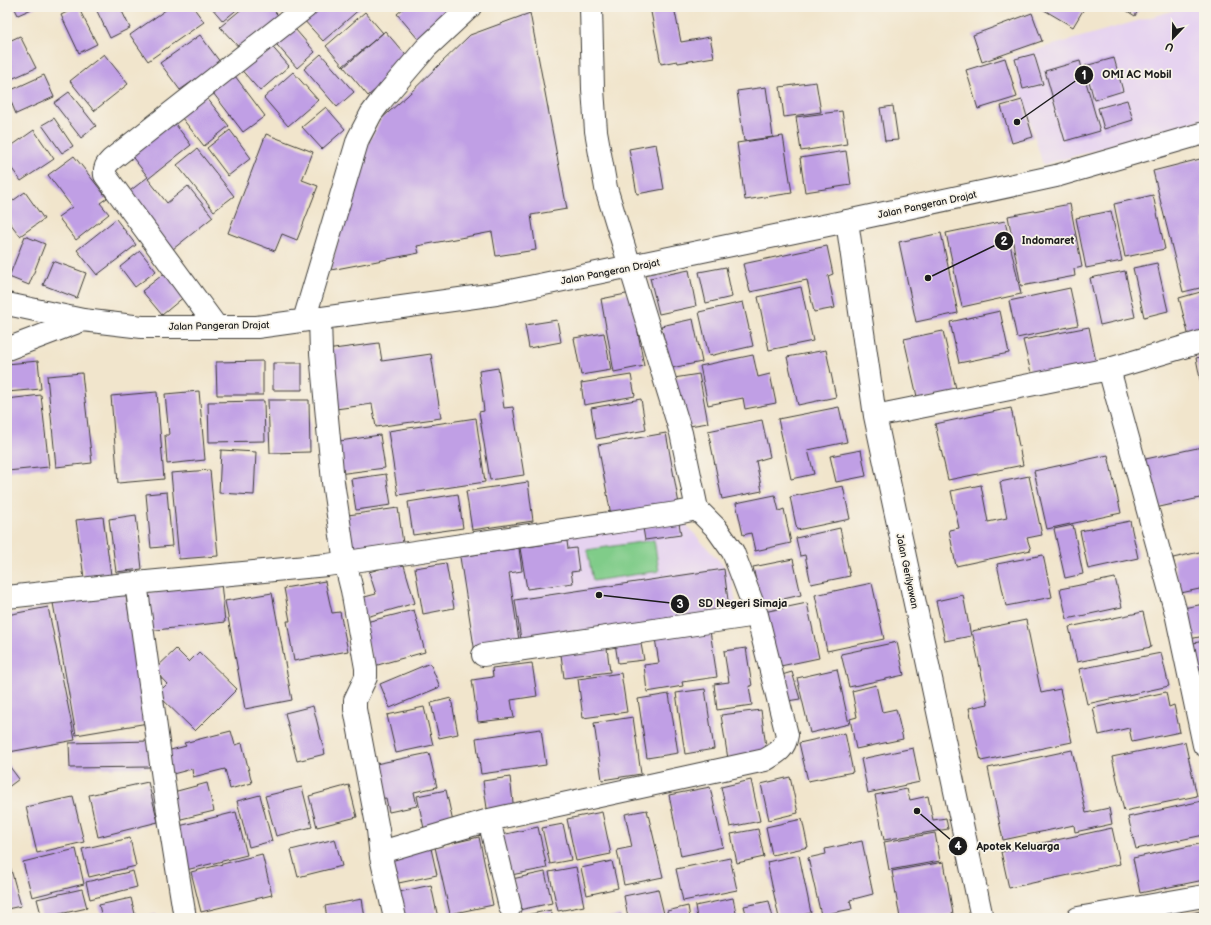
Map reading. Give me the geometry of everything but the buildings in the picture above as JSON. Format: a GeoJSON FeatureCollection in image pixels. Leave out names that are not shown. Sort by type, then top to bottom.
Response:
{"type":"FeatureCollection","features":[{"type":"Feature","properties":{"kind":"street"},"geometry":{"type":"LineString","coordinates":[[216,326],[105,175],[104,170],[111,160],[306,7]]}},
{"type":"Feature","properties":{"kind":"street"},"geometry":{"type":"LineString","coordinates":[[395,918],[381,852],[355,709],[355,700],[366,677],[366,668],[352,590],[344,562],[333,482],[322,353],[312,319],[358,139],[371,114],[380,102],[426,48],[470,7]]}},
{"type":"Feature","properties":{"kind":"street"},"geometry":{"type":"LineString","coordinates":[[381,852],[489,820],[765,760],[780,751],[786,743],[787,734],[757,615],[733,552],[716,528],[697,509],[681,433],[606,188],[596,131],[593,89],[591,7]]}},
{"type":"Feature","properties":{"kind":"street","name":"Jalan Pangeran Drajat"},"geometry":{"type":"LineString","coordinates":[[7,304],[83,320],[142,327],[257,327],[496,294],[630,267],[1056,176],[1204,133]]}},
{"type":"Feature","properties":{"kind":"street","name":"Jalan Gerilyawan"},"geometry":{"type":"LineString","coordinates":[[847,221],[875,416],[982,918]]}},
{"type":"Feature","properties":{"kind":"street"},"geometry":{"type":"LineString","coordinates":[[7,349],[83,320]]}},
{"type":"Feature","properties":{"kind":"street"},"geometry":{"type":"LineString","coordinates":[[875,416],[1109,369],[1204,341]]}},
{"type":"Feature","properties":{"kind":"street"},"geometry":{"type":"LineString","coordinates":[[1109,369],[1176,613],[1204,745]]}},
{"type":"Feature","properties":{"kind":"street"},"geometry":{"type":"LineString","coordinates":[[7,597],[136,582],[344,562],[697,509]]}},
{"type":"Feature","properties":{"kind":"street"},"geometry":{"type":"LineString","coordinates":[[136,582],[165,793],[185,918]]}},
{"type":"Feature","properties":{"kind":"street"},"geometry":{"type":"LineString","coordinates":[[484,655],[757,615]]}},
{"type":"Feature","properties":{"kind":"street"},"geometry":{"type":"LineString","coordinates":[[489,820],[510,907]]}},
{"type":"Feature","properties":{"kind":"street"},"geometry":{"type":"LineString","coordinates":[[1078,918],[1204,896]]}},
{"type":"Feature","properties":{"kind":"shaded area"},"geometry":{"type":"Polygon","coordinates":[[[1186,7],[1204,7],[1204,119],[1043,165],[1011,57],[1186,7]]]}},
{"type":"Feature","properties":{"kind":"shaded area"},"geometry":{"type":"Polygon","coordinates":[[[680,518],[731,574],[738,616],[473,655],[458,549],[680,518]]]}},
{"type":"Feature","properties":{"kind":"green space"},"geometry":{"type":"Polygon","coordinates":[[[654,540],[659,571],[593,581],[587,550],[654,540]]]}},
{"type":"Feature","properties":{"kind":"place","name":"OMI AC Mobil"},"geometry":{"type":"Point","coordinates":[1017,122]}},
{"type":"Feature","properties":{"kind":"place","name":"Indomaret"},"geometry":{"type":"Point","coordinates":[928,278]}},
{"type":"Feature","properties":{"kind":"place","name":"SD Negeri Simaja"},"geometry":{"type":"Point","coordinates":[599,595]}},
{"type":"Feature","properties":{"kind":"place","name":"Apotek Keluarga"},"geometry":{"type":"Point","coordinates":[917,811]}}]}
